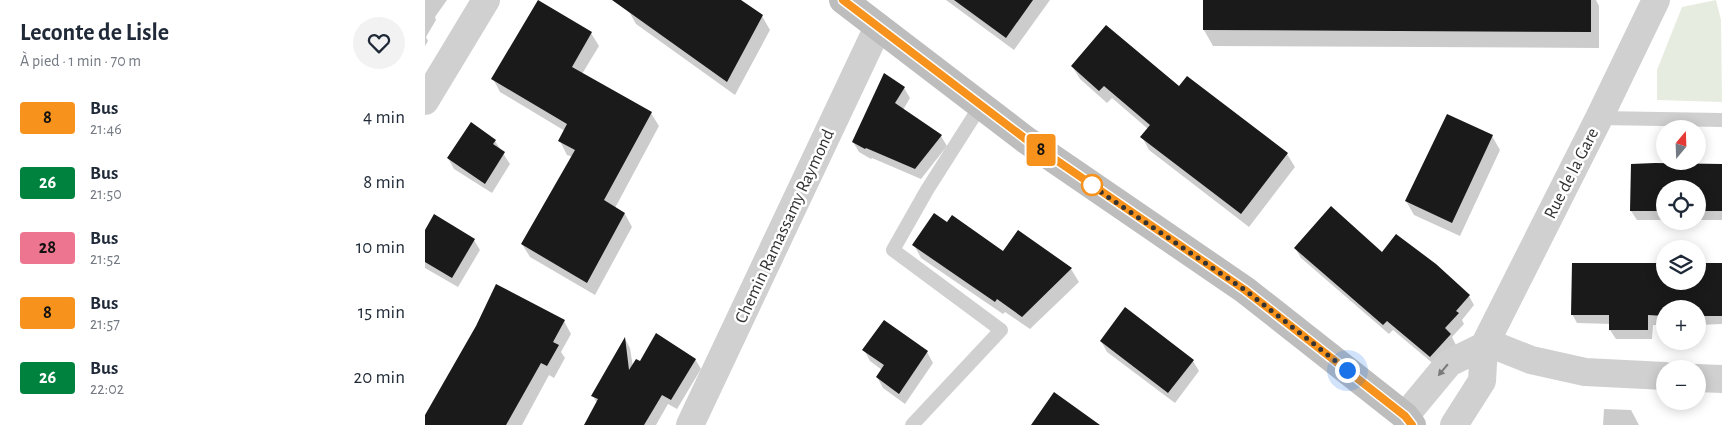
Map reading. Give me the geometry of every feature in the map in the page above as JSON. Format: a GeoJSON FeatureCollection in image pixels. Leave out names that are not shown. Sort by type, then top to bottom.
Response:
{"type":"FeatureCollection","features":[{"type":"Feature","properties":{"kind":"main road"},"geometry":{"type":"LineString","coordinates":[[843,0],[1027,140],[1245,290],[1405,422]]}},
{"type":"Feature","properties":{"kind":"street"},"geometry":{"type":"LineString","coordinates":[[425,101],[486,0]]}},
{"type":"Feature","properties":{"kind":"street","name":"Rue de la Gare"},"geometry":{"type":"LineString","coordinates":[[1454,425],[1482,382],[1485,344],[1656,0]]}},
{"type":"Feature","properties":{"kind":"street","name":"Chemin Ramassamy Raymond"},"geometry":{"type":"LineString","coordinates":[[690,425],[878,27]]}},
{"type":"Feature","properties":{"kind":"street"},"geometry":{"type":"LineString","coordinates":[[1405,422],[1449,363],[1485,344],[1531,360],[1585,372],[1656,376]]}},
{"type":"Feature","properties":{"kind":"street"},"geometry":{"type":"LineString","coordinates":[[1706,378],[1722,379]]}},
{"type":"Feature","properties":{"kind":"lane"},"geometry":{"type":"LineString","coordinates":[[912,425],[1001,330],[893,250],[927,190],[981,105]]}},
{"type":"Feature","properties":{"kind":"lane"},"geometry":{"type":"LineString","coordinates":[[1599,118],[1722,120]]}},
{"type":"Feature","properties":{"kind":"shaded area"},"geometry":{"type":"Polygon","coordinates":[[[1716,0],[1721,20],[1722,102],[1657,100],[1657,70],[1682,7],[1716,0]]]}},
{"type":"Feature","properties":{"kind":"building"},"geometry":{"type":"Polygon","coordinates":[[[538,0],[592,32],[572,67],[652,112],[604,200],[625,213],[587,283],[521,244],[575,150],[558,141],[567,124],[491,79],[538,0]]]}},
{"type":"Feature","properties":{"kind":"building"},"geometry":{"type":"Polygon","coordinates":[[[612,0],[741,0],[763,15],[727,82],[612,0]]]}},
{"type":"Feature","properties":{"kind":"building"},"geometry":{"type":"Polygon","coordinates":[[[954,0],[1033,0],[1006,38],[954,0]]]}},
{"type":"Feature","properties":{"kind":"building"},"geometry":{"type":"Polygon","coordinates":[[[1203,0],[1591,0],[1591,32],[1203,30],[1203,0]]]}},
{"type":"Feature","properties":{"kind":"building"},"geometry":{"type":"Polygon","coordinates":[[[1106,25],[1179,86],[1187,76],[1288,153],[1241,214],[1140,137],[1150,125],[1104,86],[1099,91],[1071,66],[1106,25]]]}},
{"type":"Feature","properties":{"kind":"building"},"geometry":{"type":"Polygon","coordinates":[[[884,73],[905,87],[895,103],[942,135],[915,169],[852,142],[884,73]]]}},
{"type":"Feature","properties":{"kind":"building"},"geometry":{"type":"Polygon","coordinates":[[[1447,114],[1493,135],[1452,223],[1405,201],[1447,114]]]}},
{"type":"Feature","properties":{"kind":"building"},"geometry":{"type":"Polygon","coordinates":[[[471,122],[496,140],[493,144],[505,152],[485,184],[447,158],[471,122]]]}},
{"type":"Feature","properties":{"kind":"building"},"geometry":{"type":"Polygon","coordinates":[[[1656,163],[1656,170],[1706,170],[1706,164],[1722,164],[1722,211],[1706,211],[1706,180],[1656,180],[1656,211],[1630,211],[1631,164],[1656,163]]]}},
{"type":"Feature","properties":{"kind":"building"},"geometry":{"type":"Polygon","coordinates":[[[1331,206],[1382,252],[1396,234],[1436,264],[1470,295],[1456,311],[1459,313],[1445,328],[1451,334],[1430,357],[1387,321],[1383,325],[1294,248],[1331,206]]]}},
{"type":"Feature","properties":{"kind":"building"},"geometry":{"type":"Polygon","coordinates":[[[934,213],[947,222],[952,215],[1003,251],[1018,230],[1072,268],[1022,317],[997,299],[995,302],[912,245],[934,213]]]}},
{"type":"Feature","properties":{"kind":"building"},"geometry":{"type":"Polygon","coordinates":[[[434,214],[475,239],[452,278],[425,262],[425,230],[434,214]]]}},
{"type":"Feature","properties":{"kind":"building"},"geometry":{"type":"Polygon","coordinates":[[[1572,263],[1656,263],[1656,290],[1706,290],[1706,263],[1722,263],[1722,316],[1706,316],[1706,300],[1656,300],[1656,315],[1648,315],[1648,330],[1609,330],[1609,315],[1571,315],[1572,263]]]}},
{"type":"Feature","properties":{"kind":"building"},"geometry":{"type":"Polygon","coordinates":[[[496,284],[565,320],[553,342],[559,345],[547,366],[541,363],[506,425],[425,425],[425,415],[476,326],[496,284]]]}},
{"type":"Feature","properties":{"kind":"building"},"geometry":{"type":"Polygon","coordinates":[[[1125,307],[1194,360],[1168,393],[1100,341],[1125,307]]]}},
{"type":"Feature","properties":{"kind":"building"},"geometry":{"type":"Polygon","coordinates":[[[884,320],[928,351],[899,394],[876,377],[884,365],[862,350],[884,320]]]}},
{"type":"Feature","properties":{"kind":"building"},"geometry":{"type":"Polygon","coordinates":[[[656,333],[696,359],[671,400],[662,395],[644,425],[584,425],[598,399],[591,396],[625,337],[629,370],[636,359],[640,361],[656,333]]]}},
{"type":"Feature","properties":{"kind":"building"},"geometry":{"type":"Polygon","coordinates":[[[1054,392],[1100,425],[1031,425],[1054,392]]]}},
{"type":"Feature","properties":{"kind":"bus line","name":"8"},"geometry":{"type":"LineString","coordinates":[[843,0],[1027,140],[1245,290],[1405,416],[1412,425]]}},
{"type":"Feature","properties":{"kind":"route"},"geometry":{"type":"LineString","coordinates":[[1092,185],[1089,184],[1245,290],[1347,370]]}}]}
